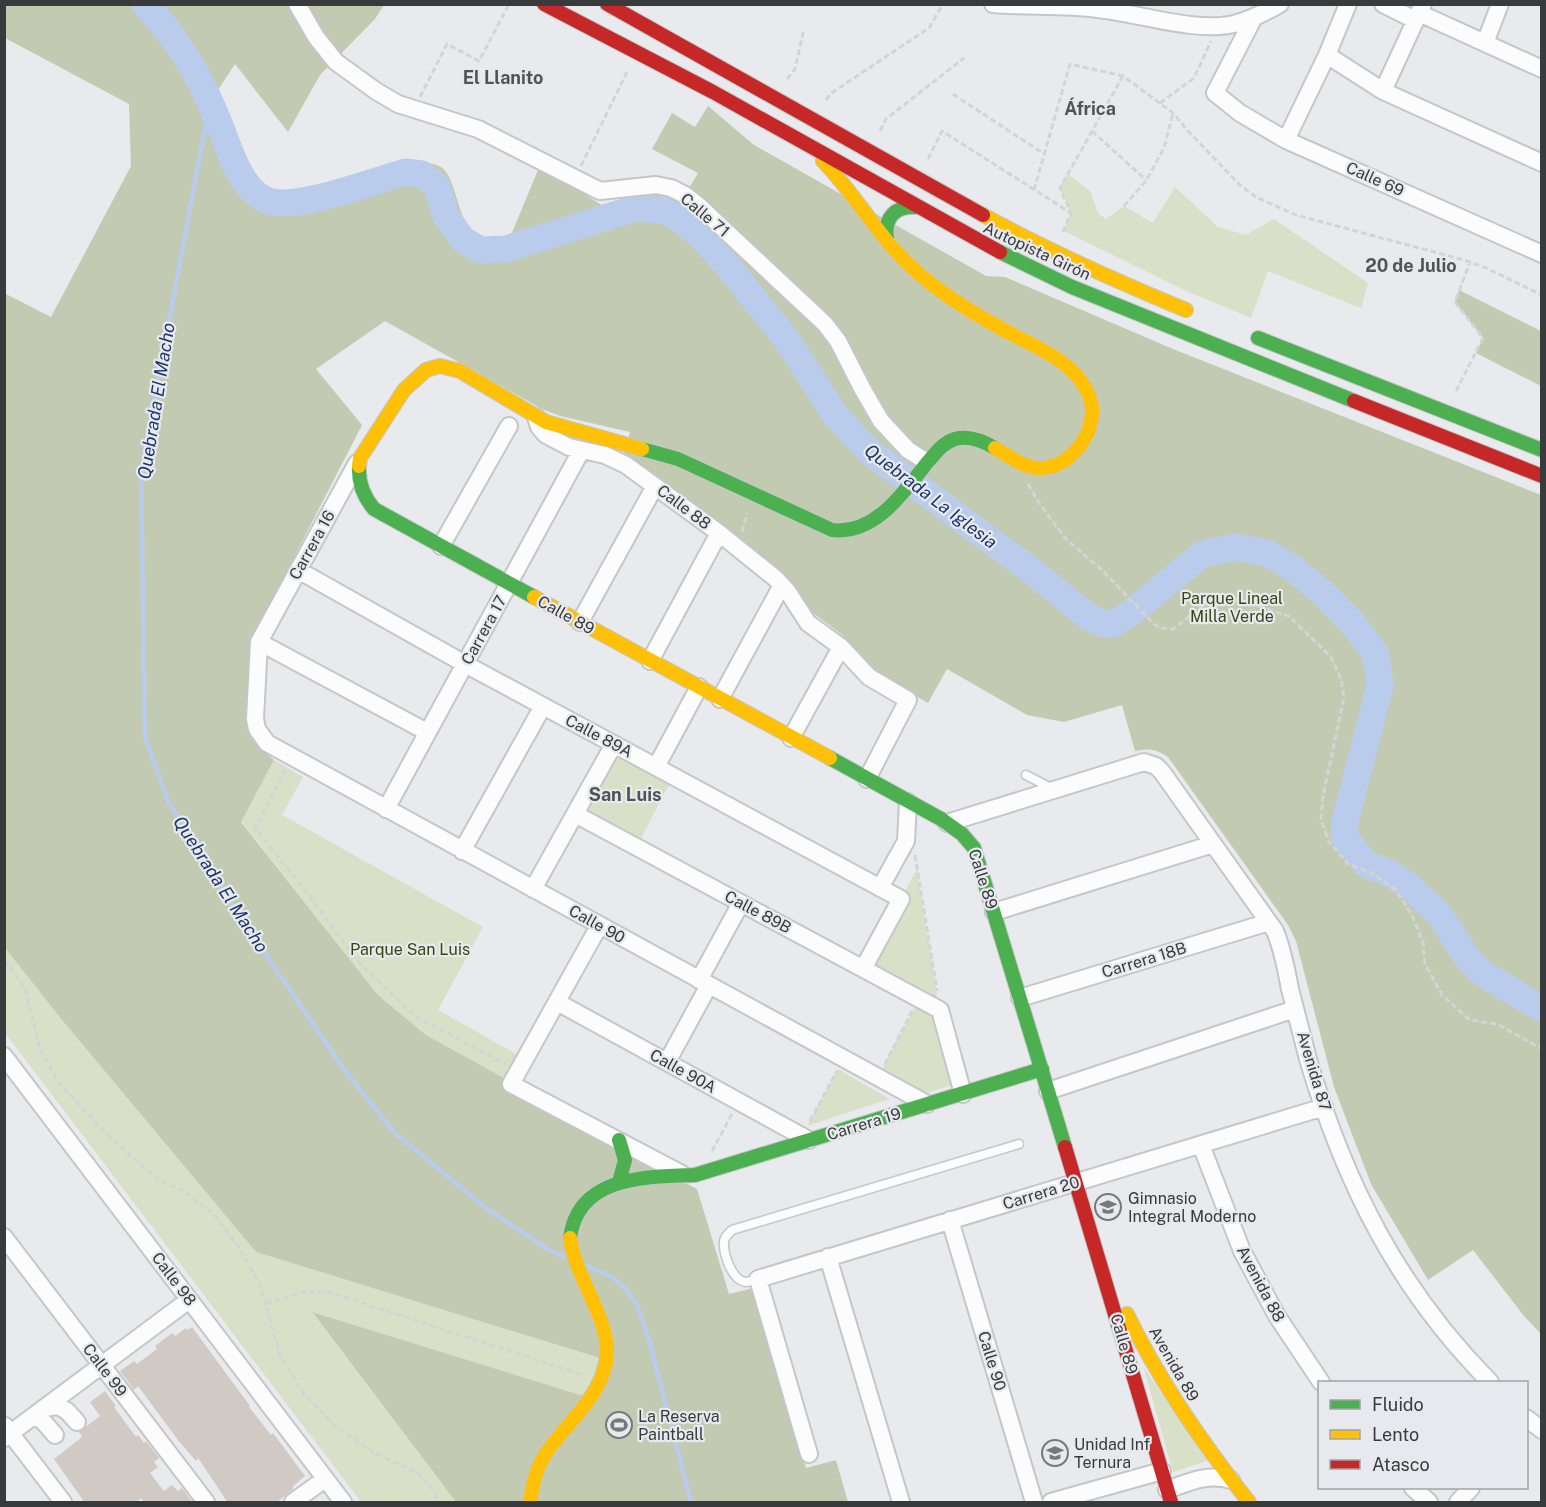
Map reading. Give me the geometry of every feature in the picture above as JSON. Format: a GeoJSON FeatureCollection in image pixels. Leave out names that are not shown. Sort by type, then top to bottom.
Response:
{"type":"FeatureCollection","features":[{"type":"Feature","properties":{"kind":"main road","name":"Autopista Girón"},"geometry":{"type":"LineString","coordinates":[[544,4],[687,78],[982,244],[1072,287],[1542,476]]}},
{"type":"Feature","properties":{"kind":"main road","name":"Autopista Girón"},"geometry":{"type":"LineString","coordinates":[[607,4],[1006,229],[1055,254],[1195,314]]}},
{"type":"Feature","properties":{"kind":"main road"},"geometry":{"type":"LineString","coordinates":[[536,417],[572,431],[678,459],[817,524],[832,530],[845,531],[868,524],[901,492],[944,444],[960,438],[981,441],[1031,467],[1050,467],[1063,462],[1073,453],[1083,441],[1090,426],[1092,414],[1089,395],[1074,372],[1060,361],[993,324],[933,286],[915,271],[886,238],[844,183],[800,141]]}},
{"type":"Feature","properties":{"kind":"main road"},"geometry":{"type":"LineString","coordinates":[[853,143],[866,177],[873,212],[886,238]]}},
{"type":"Feature","properties":{"kind":"main road"},"geometry":{"type":"LineString","coordinates":[[886,238],[885,225],[892,213],[902,207],[915,207]]}},
{"type":"Feature","properties":{"kind":"main road"},"geometry":{"type":"LineString","coordinates":[[1248,334],[1542,450]]}},
{"type":"Feature","properties":{"kind":"main road","name":"Calle 88"},"geometry":{"type":"LineString","coordinates":[[430,367],[448,366],[460,371],[536,417]]}},
{"type":"Feature","properties":{"kind":"main road","name":"Carrera 16"},"geometry":{"type":"LineString","coordinates":[[360,458],[406,387],[430,367]]}},
{"type":"Feature","properties":{"kind":"main road"},"geometry":{"type":"LineString","coordinates":[[360,458],[358,467],[360,486],[363,495],[374,509]]}},
{"type":"Feature","properties":{"kind":"main road","name":"Calle 89"},"geometry":{"type":"LineString","coordinates":[[374,509],[964,834],[973,846],[994,912],[1169,1496]]}},
{"type":"Feature","properties":{"kind":"main road","name":"Carrera 19"},"geometry":{"type":"LineString","coordinates":[[619,1182],[635,1178],[692,1174],[1042,1069]]}},
{"type":"Feature","properties":{"kind":"main road"},"geometry":{"type":"LineString","coordinates":[[530,1503],[533,1481],[545,1451],[585,1404],[599,1380],[606,1360],[606,1344],[602,1326],[579,1272],[570,1236],[583,1206],[599,1192],[619,1182],[626,1160],[619,1140]]}},
{"type":"Feature","properties":{"kind":"main road","name":"Avenida 89"},"geometry":{"type":"LineString","coordinates":[[1091,1231],[1119,1297],[1152,1361],[1182,1412],[1249,1503]]}},
{"type":"Feature","properties":{"kind":"street","name":"Calle 71"},"geometry":{"type":"LineString","coordinates":[[297,4],[316,37],[336,62],[398,104],[478,129],[538,158],[590,187],[607,191],[656,185],[671,188],[685,195],[825,324],[842,347],[854,374],[881,421],[923,467]]}},
{"type":"Feature","properties":{"kind":"street"},"geometry":{"type":"LineString","coordinates":[[993,4],[1038,7],[1074,6],[1152,19],[1218,26],[1233,25],[1253,19],[1280,4]]}},
{"type":"Feature","properties":{"kind":"street"},"geometry":{"type":"LineString","coordinates":[[1286,140],[1327,55],[1348,4]]}},
{"type":"Feature","properties":{"kind":"street"},"geometry":{"type":"LineString","coordinates":[[1383,4],[1419,13],[1542,69]]}},
{"type":"Feature","properties":{"kind":"street"},"geometry":{"type":"LineString","coordinates":[[1485,43],[1500,4]]}},
{"type":"Feature","properties":{"kind":"street"},"geometry":{"type":"LineString","coordinates":[[1383,91],[1419,13]]}},
{"type":"Feature","properties":{"kind":"street","name":"Calle 69"},"geometry":{"type":"LineString","coordinates":[[1253,19],[1215,93],[1240,113],[1286,140],[1542,254]]}},
{"type":"Feature","properties":{"kind":"street"},"geometry":{"type":"LineString","coordinates":[[1327,55],[1383,91],[1542,163]]}},
{"type":"Feature","properties":{"kind":"street","name":"Calle 88"},"geometry":{"type":"LineString","coordinates":[[536,417],[539,427],[546,435],[569,447],[616,459],[719,533],[782,585],[808,623],[841,647],[869,677],[908,700],[867,779]]}},
{"type":"Feature","properties":{"kind":"street"},"geometry":{"type":"LineString","coordinates":[[441,546],[509,426]]}},
{"type":"Feature","properties":{"kind":"street","name":"Carrera 17"},"geometry":{"type":"LineString","coordinates":[[386,808],[581,451]]}},
{"type":"Feature","properties":{"kind":"street","name":"Carrera 16"},"geometry":{"type":"LineString","coordinates":[[267,743],[257,729],[255,719],[258,642],[360,458]]}},
{"type":"Feature","properties":{"kind":"street"},"geometry":{"type":"LineString","coordinates":[[580,622],[656,486]]}},
{"type":"Feature","properties":{"kind":"street","name":"Calle 89"},"geometry":{"type":"LineString","coordinates":[[333,507],[354,504],[374,509]]}},
{"type":"Feature","properties":{"kind":"street"},"geometry":{"type":"LineString","coordinates":[[650,661],[719,533]]}},
{"type":"Feature","properties":{"kind":"street","name":"Calle 89A"},"geometry":{"type":"LineString","coordinates":[[298,570],[465,664],[901,899],[863,969]]}},
{"type":"Feature","properties":{"kind":"street"},"geometry":{"type":"LineString","coordinates":[[720,699],[782,585]]}},
{"type":"Feature","properties":{"kind":"street"},"geometry":{"type":"LineString","coordinates":[[258,642],[427,732]]}},
{"type":"Feature","properties":{"kind":"street"},"geometry":{"type":"LineString","coordinates":[[791,738],[841,647]]}},
{"type":"Feature","properties":{"kind":"street"},"geometry":{"type":"LineString","coordinates":[[656,767],[699,687]]}},
{"type":"Feature","properties":{"kind":"street"},"geometry":{"type":"LineString","coordinates":[[462,851],[543,705]]}},
{"type":"Feature","properties":{"kind":"street","name":"Calle 90"},"geometry":{"type":"LineString","coordinates":[[267,743],[927,1104]]}},
{"type":"Feature","properties":{"kind":"street"},"geometry":{"type":"LineString","coordinates":[[533,889],[614,744]]}},
{"type":"Feature","properties":{"kind":"street","name":"Avenida 87"},"geometry":{"type":"LineString","coordinates":[[1054,790],[1143,762],[1156,766],[1162,772],[1275,931],[1284,954],[1295,1009],[1314,1078],[1349,1172],[1369,1216],[1393,1260],[1438,1324],[1488,1381]]}},
{"type":"Feature","properties":{"kind":"street"},"geometry":{"type":"LineString","coordinates":[[947,823],[1054,790]]}},
{"type":"Feature","properties":{"kind":"street"},"geometry":{"type":"LineString","coordinates":[[880,888],[906,841],[909,802]]}},
{"type":"Feature","properties":{"kind":"street","name":"Calle 89B"},"geometry":{"type":"LineString","coordinates":[[575,814],[940,1010]]}},
{"type":"Feature","properties":{"kind":"street"},"geometry":{"type":"LineString","coordinates":[[994,912],[1213,844]]}},
{"type":"Feature","properties":{"kind":"street"},"geometry":{"type":"LineString","coordinates":[[667,1062],[741,903]]}},
{"type":"Feature","properties":{"kind":"street","name":"Carrera 18B"},"geometry":{"type":"LineString","coordinates":[[1020,998],[1269,922]]}},
{"type":"Feature","properties":{"kind":"street"},"geometry":{"type":"LineString","coordinates":[[599,926],[515,1077],[619,1140],[692,1174]]}},
{"type":"Feature","properties":{"kind":"street","name":"Calle 90A"},"geometry":{"type":"LineString","coordinates":[[557,1002],[805,1139]]}},
{"type":"Feature","properties":{"kind":"street"},"geometry":{"type":"LineString","coordinates":[[1048,1091],[1295,1009]]}},
{"type":"Feature","properties":{"kind":"street"},"geometry":{"type":"LineString","coordinates":[[940,1010],[963,1094]]}},
{"type":"Feature","properties":{"kind":"street","name":"Calle 98"},"geometry":{"type":"LineString","coordinates":[[4,1056],[343,1503]]}},
{"type":"Feature","properties":{"kind":"street","name":"Carrera 20"},"geometry":{"type":"LineString","coordinates":[[758,1279],[1324,1107]]}},
{"type":"Feature","properties":{"kind":"street","name":"Avenida 88"},"geometry":{"type":"LineString","coordinates":[[1201,1144],[1242,1251],[1277,1317],[1320,1381]]}},
{"type":"Feature","properties":{"kind":"street","name":"Calle 90"},"geometry":{"type":"LineString","coordinates":[[950,1221],[1034,1503]]}},
{"type":"Feature","properties":{"kind":"street","name":"Calle 99"},"geometry":{"type":"LineString","coordinates":[[4,1237],[206,1503]]}},
{"type":"Feature","properties":{"kind":"street"},"geometry":{"type":"LineString","coordinates":[[828,1257],[901,1503]]}},
{"type":"Feature","properties":{"kind":"street"},"geometry":{"type":"LineString","coordinates":[[758,1279],[809,1454]]}},
{"type":"Feature","properties":{"kind":"street"},"geometry":{"type":"LineString","coordinates":[[63,1503],[7,1432],[39,1413],[189,1300]]}},
{"type":"Feature","properties":{"kind":"street"},"geometry":{"type":"LineString","coordinates":[[39,1413],[58,1406],[67,1411],[77,1422]]}},
{"type":"Feature","properties":{"kind":"street"},"geometry":{"type":"LineString","coordinates":[[39,1413],[55,1435]]}},
{"type":"Feature","properties":{"kind":"street"},"geometry":{"type":"LineString","coordinates":[[1051,1503],[1162,1471]]}},
{"type":"Feature","properties":{"kind":"street"},"geometry":{"type":"LineString","coordinates":[[1169,1496],[1205,1477],[1231,1480]]}},
{"type":"Feature","properties":{"kind":"street"},"geometry":{"type":"LineString","coordinates":[[293,1503],[325,1479]]}},
{"type":"Feature","properties":{"kind":"street"},"geometry":{"type":"LineString","coordinates":[[1414,1489],[1429,1503]]}},
{"type":"Feature","properties":{"kind":"street"},"geometry":{"type":"LineString","coordinates":[[1458,1503],[1470,1489]]}},
{"type":"Feature","properties":{"kind":"lane"},"geometry":{"type":"LineString","coordinates":[[1026,775],[1054,790]]}},
{"type":"Feature","properties":{"kind":"lane"},"geometry":{"type":"LineString","coordinates":[[758,1279],[746,1282],[740,1280],[732,1272],[726,1256],[724,1241],[732,1230],[1019,1144]]}},
{"type":"Feature","properties":{"kind":"path"},"geometry":{"type":"LineString","coordinates":[[414,110],[447,44],[479,61],[509,4]]}},
{"type":"Feature","properties":{"kind":"path"},"geometry":{"type":"LineString","coordinates":[[813,120],[830,94],[929,28],[943,4]]}},
{"type":"Feature","properties":{"kind":"path"},"geometry":{"type":"LineString","coordinates":[[1160,103],[1194,78],[1218,26]]}},
{"type":"Feature","properties":{"kind":"path"},"geometry":{"type":"LineString","coordinates":[[772,97],[795,69],[804,29]]}},
{"type":"Feature","properties":{"kind":"path"},"geometry":{"type":"LineString","coordinates":[[870,151],[886,119],[964,58]]}},
{"type":"Feature","properties":{"kind":"path"},"geometry":{"type":"LineString","coordinates":[[1034,190],[1070,64],[1122,76],[1160,103],[1173,113],[1240,185],[1256,197],[1296,215],[1470,262],[1542,295]]}},
{"type":"Feature","properties":{"kind":"path"},"geometry":{"type":"LineString","coordinates":[[575,179],[628,70]]}},
{"type":"Feature","properties":{"kind":"path"},"geometry":{"type":"LineString","coordinates":[[1055,254],[1071,213],[1060,188],[1122,76]]}},
{"type":"Feature","properties":{"kind":"path"},"geometry":{"type":"LineString","coordinates":[[953,94],[1044,154]]}},
{"type":"Feature","properties":{"kind":"path"},"geometry":{"type":"LineString","coordinates":[[1124,207],[1146,180],[1164,148],[1173,113]]}},
{"type":"Feature","properties":{"kind":"path"},"geometry":{"type":"LineString","coordinates":[[1092,130],[1146,180]]}},
{"type":"Feature","properties":{"kind":"path"},"geometry":{"type":"LineString","coordinates":[[918,179],[942,131],[1071,213]]}},
{"type":"Feature","properties":{"kind":"path"},"geometry":{"type":"LineString","coordinates":[[1445,412],[1483,338],[1455,302],[1470,262]]}},
{"type":"Feature","properties":{"kind":"path"},"geometry":{"type":"LineString","coordinates":[[1014,460],[1039,503],[1066,538],[1126,594],[1146,618],[1160,628],[1173,629],[1208,602],[1225,598],[1238,600],[1289,616],[1331,657],[1341,679],[1344,697],[1323,796],[1321,819],[1329,842],[1348,864],[1370,872],[1396,890],[1412,915],[1424,942],[1425,964],[1442,995],[1470,1020],[1497,1024],[1542,1049]]}},
{"type":"Feature","properties":{"kind":"path"},"geometry":{"type":"LineString","coordinates":[[738,549],[752,494]]}},
{"type":"Feature","properties":{"kind":"path"},"geometry":{"type":"LineString","coordinates":[[292,757],[255,828],[359,963],[415,1016],[515,1077]]}},
{"type":"Feature","properties":{"kind":"path"},"geometry":{"type":"LineString","coordinates":[[906,841],[913,842],[940,1010]]}},
{"type":"Feature","properties":{"kind":"path"},"geometry":{"type":"LineString","coordinates":[[4,960],[25,988],[40,1049],[57,1081],[102,1129],[146,1170],[167,1184],[186,1192],[215,1215],[238,1246],[260,1285],[280,1355],[303,1393],[335,1426],[375,1453],[419,1474],[436,1494],[436,1503]]}},
{"type":"Feature","properties":{"kind":"path"},"geometry":{"type":"LineString","coordinates":[[878,1078],[919,999]]}},
{"type":"Feature","properties":{"kind":"path"},"geometry":{"type":"LineString","coordinates":[[805,1139],[844,1059]]}},
{"type":"Feature","properties":{"kind":"path"},"geometry":{"type":"LineString","coordinates":[[692,1174],[738,1102]]}},
{"type":"Feature","properties":{"kind":"path"},"geometry":{"type":"LineString","coordinates":[[266,1304],[306,1291],[332,1293],[599,1380]]}},
{"type":"Feature","properties":{"kind":"green space","name":"Parque Lineal Milla Verde"},"geometry":{"type":"Polygon","coordinates":[[[5,5],[384,5],[375,19],[320,75],[288,132],[235,64],[218,90],[255,177],[277,195],[305,193],[422,161],[434,164],[441,167],[447,174],[471,232],[479,239],[490,242],[509,240],[540,165],[603,206],[649,192],[680,204],[698,173],[652,149],[672,113],[695,127],[708,106],[754,145],[986,276],[1005,277],[1173,349],[1541,495],[1541,1334],[1524,1316],[1473,1250],[1428,1280],[1371,1184],[1334,1087],[1296,941],[1288,925],[1168,757],[1152,750],[1135,751],[1122,705],[1064,722],[1027,715],[947,669],[928,703],[878,674],[841,634],[813,613],[793,588],[749,547],[624,453],[630,432],[560,416],[542,409],[385,321],[316,369],[362,425],[250,643],[247,731],[256,744],[274,760],[241,822],[378,995],[426,1035],[506,1079],[502,1087],[697,1189],[729,1294],[754,1288],[806,1468],[836,1460],[848,1502],[456,1502],[312,1312],[590,1398],[606,1360],[256,1252],[62,1020],[5,948],[4,293],[51,317],[131,166],[129,104],[5,38],[5,5]]]}},
{"type":"Feature","properties":{"kind":"green space"},"geometry":{"type":"Polygon","coordinates":[[[1068,174],[1090,191],[1098,213],[1106,219],[1124,206],[1153,223],[1175,187],[1218,227],[1246,235],[1274,219],[1368,283],[1361,308],[1268,271],[1251,318],[1182,289],[1064,231],[1071,213],[1060,188],[1068,174]]]}},
{"type":"Feature","properties":{"kind":"green space"},"geometry":{"type":"Polygon","coordinates":[[[1459,290],[1541,331],[1541,386],[1476,353],[1483,338],[1455,302],[1459,290]]]}},
{"type":"Feature","properties":{"kind":"green space"},"geometry":{"type":"Polygon","coordinates":[[[612,749],[671,781],[639,842],[580,810],[612,749]]]}},
{"type":"Feature","properties":{"kind":"green space","name":"Parque San Luis"},"geometry":{"type":"Polygon","coordinates":[[[274,760],[303,777],[282,815],[483,927],[438,1010],[520,1056],[506,1079],[426,1035],[378,995],[241,821],[274,760]]]}},
{"type":"Feature","properties":{"kind":"green space"},"geometry":{"type":"Polygon","coordinates":[[[917,869],[938,1002],[865,964],[917,869]]]}},
{"type":"Feature","properties":{"kind":"green space"},"geometry":{"type":"Polygon","coordinates":[[[5,948],[62,1020],[256,1252],[605,1360],[691,1502],[312,1313],[456,1502],[361,1502],[5,1033],[5,948]]]}},
{"type":"Feature","properties":{"kind":"green space"},"geometry":{"type":"Polygon","coordinates":[[[919,999],[940,1010],[959,1083],[919,1095],[880,1073],[919,999]]]}},
{"type":"Feature","properties":{"kind":"green space"},"geometry":{"type":"Polygon","coordinates":[[[838,1069],[889,1099],[807,1126],[838,1069]]]}},
{"type":"Feature","properties":{"kind":"green space"},"geometry":{"type":"Polygon","coordinates":[[[1143,1366],[1207,1461],[1173,1472],[1143,1366]]]}},
{"type":"Feature","properties":{"kind":"building"},"geometry":{"type":"Polygon","coordinates":[[[192,1327],[249,1407],[271,1435],[273,1433],[305,1476],[276,1503],[228,1503],[198,1458],[196,1461],[138,1386],[134,1390],[120,1371],[134,1361],[137,1364],[157,1349],[155,1346],[172,1333],[175,1336],[186,1328],[187,1330],[192,1327]]]}},
{"type":"Feature","properties":{"kind":"building"},"geometry":{"type":"Polygon","coordinates":[[[105,1391],[136,1437],[138,1435],[144,1443],[146,1441],[159,1458],[154,1462],[158,1467],[150,1473],[164,1491],[172,1485],[178,1491],[182,1488],[193,1503],[144,1503],[142,1498],[134,1503],[85,1503],[54,1459],[82,1437],[79,1432],[100,1416],[90,1402],[105,1391]]]}},
{"type":"Feature","properties":{"kind":"waterway","name":"Quebrada La Iglesia"},"geometry":{"type":"LineString","coordinates":[[145,4],[167,29],[194,71],[235,165],[244,180],[249,187],[268,201],[286,203],[320,198],[406,172],[422,174],[437,186],[446,216],[463,240],[481,250],[506,249],[636,208],[668,211],[699,234],[727,265],[787,340],[836,416],[870,452],[1032,571],[1086,615],[1101,623],[1113,624],[1133,611],[1202,554],[1236,547],[1267,553],[1293,568],[1325,595],[1355,626],[1376,655],[1380,686],[1345,821],[1344,836],[1366,864],[1389,873],[1408,885],[1439,914],[1468,959],[1482,973],[1542,1009]]}},
{"type":"Feature","properties":{"kind":"waterway","name":"Quebrada El Macho"},"geometry":{"type":"LineString","coordinates":[[210,102],[141,471],[145,737],[168,801],[232,905],[348,1075],[395,1133],[487,1209],[549,1250],[565,1257]]}},
{"type":"Feature","properties":{"kind":"waterway","name":"Quebrada El Macho"},"geometry":{"type":"LineString","coordinates":[[587,1266],[612,1277],[626,1289],[637,1305],[649,1340],[691,1502]]}},
{"type":"Feature","properties":{"kind":"traffic: fast"},"geometry":{"type":"LineString","coordinates":[[887,238],[887,225],[892,215],[902,209],[915,207]]}},
{"type":"Feature","properties":{"kind":"traffic: fast"},"geometry":{"type":"LineString","coordinates":[[1000,252],[1072,287],[1354,401]]}},
{"type":"Feature","properties":{"kind":"traffic: fast"},"geometry":{"type":"LineString","coordinates":[[1258,338],[1542,450]]}},
{"type":"Feature","properties":{"kind":"traffic: fast"},"geometry":{"type":"LineString","coordinates":[[642,449],[678,459],[832,530],[847,530],[862,526],[887,510],[936,453],[950,441],[971,438],[995,448]]}},
{"type":"Feature","properties":{"kind":"traffic: fast"},"geometry":{"type":"LineString","coordinates":[[359,466],[362,489],[374,509],[534,597]]}},
{"type":"Feature","properties":{"kind":"traffic: fast"},"geometry":{"type":"LineString","coordinates":[[830,758],[941,819],[962,834],[974,848],[1065,1147]]}},
{"type":"Feature","properties":{"kind":"traffic: fast"},"geometry":{"type":"LineString","coordinates":[[570,1238],[576,1217],[586,1202],[600,1191],[618,1184],[636,1179],[695,1175],[1042,1069]]}},
{"type":"Feature","properties":{"kind":"traffic: fast"},"geometry":{"type":"LineString","coordinates":[[619,1140],[625,1160],[619,1182]]}},
{"type":"Feature","properties":{"kind":"traffic: slow"},"geometry":{"type":"LineString","coordinates":[[823,161],[896,251],[924,278],[973,312],[1055,357],[1073,372],[1085,387],[1092,404],[1091,423],[1076,450],[1060,463],[1040,468],[1028,466],[995,448]]}},
{"type":"Feature","properties":{"kind":"traffic: slow"},"geometry":{"type":"LineString","coordinates":[[983,215],[1083,266],[1186,310]]}},
{"type":"Feature","properties":{"kind":"traffic: slow"},"geometry":{"type":"LineString","coordinates":[[359,466],[360,458],[404,390],[426,370],[440,366],[460,371],[546,422],[642,449]]}},
{"type":"Feature","properties":{"kind":"traffic: slow"},"geometry":{"type":"LineString","coordinates":[[534,597],[830,758]]}},
{"type":"Feature","properties":{"kind":"traffic: slow"},"geometry":{"type":"LineString","coordinates":[[530,1502],[534,1480],[543,1458],[592,1396],[605,1368],[606,1338],[597,1310],[578,1267],[570,1238]]}},
{"type":"Feature","properties":{"kind":"traffic: slow"},"geometry":{"type":"LineString","coordinates":[[1127,1314],[1153,1364],[1183,1411],[1249,1502]]}},
{"type":"Feature","properties":{"kind":"traffic: jam"},"geometry":{"type":"LineString","coordinates":[[544,4],[713,92],[1000,252]]}},
{"type":"Feature","properties":{"kind":"traffic: jam"},"geometry":{"type":"LineString","coordinates":[[607,4],[983,215]]}},
{"type":"Feature","properties":{"kind":"traffic: jam"},"geometry":{"type":"LineString","coordinates":[[1354,401],[1542,476]]}},
{"type":"Feature","properties":{"kind":"traffic: jam"},"geometry":{"type":"LineString","coordinates":[[1065,1147],[1171,1502]]}},
{"type":"Feature","properties":{"kind":"place","name":"Gimnasio Integral Moderno"},"geometry":{"type":"Point","coordinates":[1108,1207]}},
{"type":"Feature","properties":{"kind":"place","name":"La Reserva Paintball"},"geometry":{"type":"Point","coordinates":[619,1425]}},
{"type":"Feature","properties":{"kind":"place","name":"Unidad Inf Ternura"},"geometry":{"type":"Point","coordinates":[1055,1453]}},
{"type":"Feature","properties":{"kind":"district","name":"El Llanito"},"geometry":{"type":"Point","coordinates":[503,77]}},
{"type":"Feature","properties":{"kind":"district","name":"África"},"geometry":{"type":"Point","coordinates":[1090,108]}},
{"type":"Feature","properties":{"kind":"district","name":"20 de Julio"},"geometry":{"type":"Point","coordinates":[1411,265]}},
{"type":"Feature","properties":{"kind":"district","name":"San Luis"},"geometry":{"type":"Point","coordinates":[625,794]}}]}
